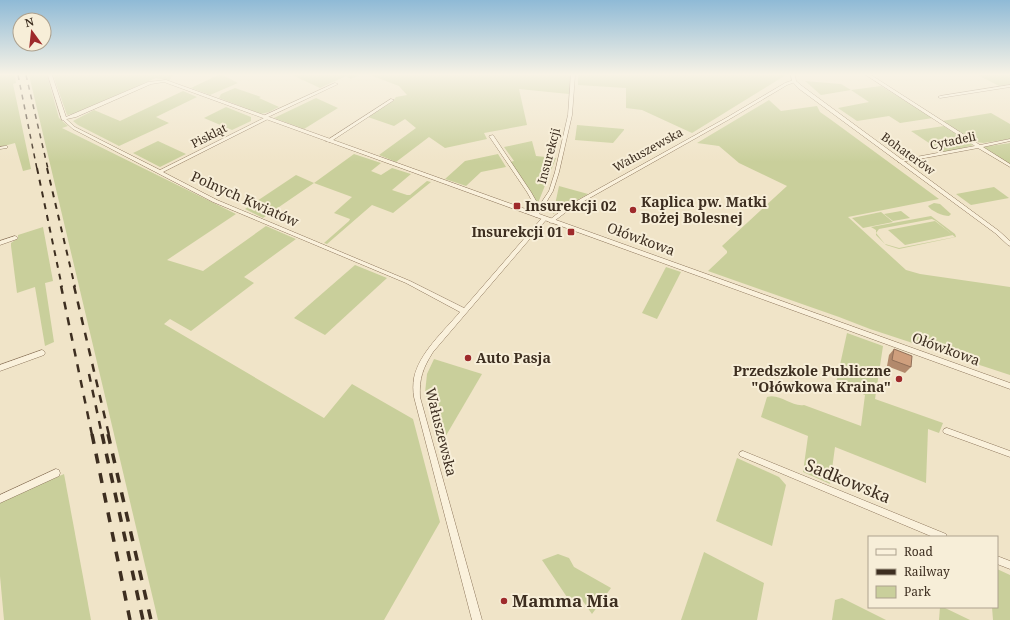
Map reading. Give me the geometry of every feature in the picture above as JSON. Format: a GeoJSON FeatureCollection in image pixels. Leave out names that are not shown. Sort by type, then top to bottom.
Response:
{"type":"FeatureCollection","features":[{"type":"Feature","properties":{"kind":"street"},"geometry":{"type":"LineString","coordinates":[[59,104],[64,119]]}},
{"type":"Feature","properties":{"kind":"street","name":"Ołówkowa"},"geometry":{"type":"LineString","coordinates":[[64,119],[102,104]]}},
{"type":"Feature","properties":{"kind":"street","name":"Ołówkowa"},"geometry":{"type":"LineString","coordinates":[[227,104],[537,213],[548,220],[1010,386]]}},
{"type":"Feature","properties":{"kind":"street","name":"Piskląt"},"geometry":{"type":"LineString","coordinates":[[160,172],[295,104]]}},
{"type":"Feature","properties":{"kind":"street"},"geometry":{"type":"LineString","coordinates":[[328,140],[386,104]]}},
{"type":"Feature","properties":{"kind":"street","name":"Insurekcji"},"geometry":{"type":"LineString","coordinates":[[537,213],[551,190],[557,172],[571,104]]}},
{"type":"Feature","properties":{"kind":"street","name":"Wałuszewska"},"geometry":{"type":"LineString","coordinates":[[477,620],[417,397],[416,383],[421,366],[431,350],[464,311],[548,220],[752,104]]}},
{"type":"Feature","properties":{"kind":"street","name":"Bohaterów"},"geometry":{"type":"LineString","coordinates":[[823,104],[997,232],[1010,244]]}},
{"type":"Feature","properties":{"kind":"street"},"geometry":{"type":"LineString","coordinates":[[913,104],[1010,166]]}},
{"type":"Feature","properties":{"kind":"street","name":"Polnych Kwiatów"},"geometry":{"type":"LineString","coordinates":[[64,119],[74,128],[229,207],[408,282],[464,311]]}},
{"type":"Feature","properties":{"kind":"street"},"geometry":{"type":"LineString","coordinates":[[491,136],[527,188],[537,213]]}},
{"type":"Feature","properties":{"kind":"street","name":"Cytadeli"},"geometry":{"type":"LineString","coordinates":[[900,161],[948,154],[1010,140]]}},
{"type":"Feature","properties":{"kind":"street"},"geometry":{"type":"LineString","coordinates":[[0,243],[15,238]]}},
{"type":"Feature","properties":{"kind":"street"},"geometry":{"type":"LineString","coordinates":[[0,368],[42,353]]}},
{"type":"Feature","properties":{"kind":"street"},"geometry":{"type":"LineString","coordinates":[[947,431],[1010,454]]}},
{"type":"Feature","properties":{"kind":"street","name":"Sadkowska"},"geometry":{"type":"LineString","coordinates":[[743,454],[941,536]]}},
{"type":"Feature","properties":{"kind":"street"},"geometry":{"type":"LineString","coordinates":[[0,499],[56,473]]}},
{"type":"Feature","properties":{"kind":"street"},"geometry":{"type":"LineString","coordinates":[[998,560],[1010,565]]}},
{"type":"Feature","properties":{"kind":"green space"},"geometry":{"type":"Polygon","coordinates":[[[0,104],[17,104],[31,169],[23,171],[15,143],[0,147],[0,104]]]}},
{"type":"Feature","properties":{"kind":"green space"},"geometry":{"type":"Polygon","coordinates":[[[36,104],[55,104],[59,118],[68,126],[62,128],[236,214],[167,260],[203,271],[266,226],[296,239],[244,277],[254,283],[191,331],[170,319],[164,324],[324,418],[352,384],[413,419],[440,522],[384,620],[158,620],[36,104]]]}},
{"type":"Feature","properties":{"kind":"green space"},"geometry":{"type":"Polygon","coordinates":[[[63,104],[96,104],[73,114],[67,115],[63,104]]]}},
{"type":"Feature","properties":{"kind":"green space"},"geometry":{"type":"Polygon","coordinates":[[[156,104],[183,104],[156,117],[169,123],[119,146],[73,121],[94,110],[120,121],[156,104]]]}},
{"type":"Feature","properties":{"kind":"green space"},"geometry":{"type":"Polygon","coordinates":[[[235,104],[272,104],[279,107],[261,114],[235,104]]]}},
{"type":"Feature","properties":{"kind":"green space"},"geometry":{"type":"Polygon","coordinates":[[[304,104],[329,104],[338,108],[304,129],[274,118],[304,104]]]}},
{"type":"Feature","properties":{"kind":"green space"},"geometry":{"type":"Polygon","coordinates":[[[388,104],[522,104],[527,125],[484,133],[487,139],[445,148],[429,137],[396,162],[379,155],[416,128],[405,119],[394,126],[368,117],[388,104]]]}},
{"type":"Feature","properties":{"kind":"green space"},"geometry":{"type":"Polygon","coordinates":[[[626,104],[739,104],[692,133],[642,110],[626,108],[626,104]]]}},
{"type":"Feature","properties":{"kind":"green space"},"geometry":{"type":"Polygon","coordinates":[[[762,104],[773,104],[781,111],[817,106],[820,112],[939,199],[848,217],[906,270],[920,274],[1010,287],[1010,375],[870,329],[708,271],[727,253],[722,246],[787,186],[739,163],[719,146],[697,143],[762,104]]]}},
{"type":"Feature","properties":{"kind":"green space"},"geometry":{"type":"Polygon","coordinates":[[[859,104],[910,104],[933,118],[900,123],[889,116],[857,121],[838,108],[859,104]]]}},
{"type":"Feature","properties":{"kind":"green space"},"geometry":{"type":"Polygon","coordinates":[[[226,107],[251,117],[251,121],[232,130],[204,118],[226,107]]]}},
{"type":"Feature","properties":{"kind":"green space"},"geometry":{"type":"Polygon","coordinates":[[[991,113],[1010,124],[1010,139],[983,143],[977,142],[942,121],[991,113]]]}},
{"type":"Feature","properties":{"kind":"green space"},"geometry":{"type":"Polygon","coordinates":[[[577,125],[624,130],[613,143],[575,140],[577,125]]]}},
{"type":"Feature","properties":{"kind":"green space"},"geometry":{"type":"Polygon","coordinates":[[[944,126],[974,145],[944,153],[911,131],[944,126]]]}},
{"type":"Feature","properties":{"kind":"green space"},"geometry":{"type":"Polygon","coordinates":[[[158,141],[186,154],[160,167],[133,153],[158,141]]]}},
{"type":"Feature","properties":{"kind":"green space"},"geometry":{"type":"Polygon","coordinates":[[[532,141],[536,156],[556,158],[538,203],[510,162],[514,161],[504,147],[532,141]]]}},
{"type":"Feature","properties":{"kind":"green space"},"geometry":{"type":"Polygon","coordinates":[[[1010,143],[1010,164],[983,147],[1010,143]]]}},
{"type":"Feature","properties":{"kind":"green space"},"geometry":{"type":"Polygon","coordinates":[[[354,154],[381,163],[371,171],[381,175],[392,168],[411,174],[392,190],[410,195],[427,181],[431,182],[393,213],[372,205],[327,244],[324,243],[349,221],[350,219],[334,213],[352,197],[314,183],[354,154]]]}},
{"type":"Feature","properties":{"kind":"green space"},"geometry":{"type":"Polygon","coordinates":[[[498,154],[506,167],[481,172],[466,186],[445,179],[465,161],[498,154]]]}},
{"type":"Feature","properties":{"kind":"green space"},"geometry":{"type":"Polygon","coordinates":[[[296,175],[314,183],[263,218],[245,209],[296,175]]]}},
{"type":"Feature","properties":{"kind":"green space"},"geometry":{"type":"Polygon","coordinates":[[[559,186],[588,194],[553,214],[559,186]]]}},
{"type":"Feature","properties":{"kind":"green space"},"geometry":{"type":"Polygon","coordinates":[[[994,187],[1009,198],[971,205],[956,194],[994,187]]]}},
{"type":"Feature","properties":{"kind":"green space"},"geometry":{"type":"Polygon","coordinates":[[[934,203],[940,204],[951,214],[949,216],[944,215],[932,210],[928,206],[934,203]]]}},
{"type":"Feature","properties":{"kind":"green space"},"geometry":{"type":"Polygon","coordinates":[[[901,211],[910,218],[893,221],[884,214],[901,211]]]}},
{"type":"Feature","properties":{"kind":"green space"},"geometry":{"type":"Polygon","coordinates":[[[881,212],[893,222],[863,228],[852,218],[881,212]]]}},
{"type":"Feature","properties":{"kind":"green space"},"geometry":{"type":"Polygon","coordinates":[[[931,216],[955,234],[956,237],[899,249],[885,244],[899,248],[955,237],[932,219],[879,229],[876,233],[876,230],[871,227],[931,216]]]}},
{"type":"Feature","properties":{"kind":"green space"},"geometry":{"type":"Polygon","coordinates":[[[935,221],[953,235],[905,245],[888,230],[935,221]]]}},
{"type":"Feature","properties":{"kind":"green space"},"geometry":{"type":"Polygon","coordinates":[[[43,227],[53,281],[45,283],[54,342],[45,346],[35,287],[17,293],[11,246],[11,243],[18,238],[18,235],[43,227]]]}},
{"type":"Feature","properties":{"kind":"green space"},"geometry":{"type":"Polygon","coordinates":[[[355,265],[387,278],[325,335],[294,318],[355,265]]]}},
{"type":"Feature","properties":{"kind":"green space"},"geometry":{"type":"Polygon","coordinates":[[[666,267],[681,272],[657,319],[642,313],[666,267]]]}},
{"type":"Feature","properties":{"kind":"green space"},"geometry":{"type":"Polygon","coordinates":[[[847,333],[883,346],[875,399],[943,423],[939,433],[928,429],[926,483],[835,447],[830,484],[803,472],[808,436],[761,417],[767,397],[772,396],[795,404],[804,405],[861,426],[865,395],[836,383],[847,333]]]}},
{"type":"Feature","properties":{"kind":"green space"},"geometry":{"type":"Polygon","coordinates":[[[434,359],[482,374],[444,439],[439,436],[425,393],[427,374],[434,359]]]}},
{"type":"Feature","properties":{"kind":"green space"},"geometry":{"type":"Polygon","coordinates":[[[737,458],[779,477],[786,485],[772,546],[716,521],[737,458]]]}},
{"type":"Feature","properties":{"kind":"green space"},"geometry":{"type":"Polygon","coordinates":[[[64,474],[91,620],[4,620],[0,576],[0,502],[64,474]]]}},
{"type":"Feature","properties":{"kind":"green space"},"geometry":{"type":"Polygon","coordinates":[[[704,552],[764,583],[757,620],[681,620],[704,552]]]}},
{"type":"Feature","properties":{"kind":"green space"},"geometry":{"type":"Polygon","coordinates":[[[558,554],[569,558],[574,567],[611,588],[592,614],[580,597],[571,603],[542,560],[558,554]]]}},
{"type":"Feature","properties":{"kind":"green space"},"geometry":{"type":"Polygon","coordinates":[[[998,569],[1010,575],[1010,620],[993,620],[992,608],[998,608],[998,569]]]}},
{"type":"Feature","properties":{"kind":"green space"},"geometry":{"type":"Polygon","coordinates":[[[842,598],[886,620],[832,620],[835,600],[842,598]]]}},
{"type":"Feature","properties":{"kind":"green space"},"geometry":{"type":"Polygon","coordinates":[[[940,608],[945,608],[970,620],[939,620],[940,608]]]}},
{"type":"Feature","properties":{"kind":"building"},"geometry":{"type":"Polygon","coordinates":[[[894,349],[912,356],[911,367],[892,360],[894,349]]]}},
{"type":"Feature","properties":{"kind":"railway"},"geometry":{"type":"LineString","coordinates":[[24,104],[37,169]]}},
{"type":"Feature","properties":{"kind":"railway"},"geometry":{"type":"LineString","coordinates":[[33,104],[48,169]]}},
{"type":"Feature","properties":{"kind":"railway"},"geometry":{"type":"LineString","coordinates":[[37,168],[62,287]]}},
{"type":"Feature","properties":{"kind":"railway"},"geometry":{"type":"LineString","coordinates":[[47,168],[75,287]]}},
{"type":"Feature","properties":{"kind":"railway"},"geometry":{"type":"LineString","coordinates":[[61,286],[92,435]]}},
{"type":"Feature","properties":{"kind":"railway"},"geometry":{"type":"LineString","coordinates":[[74,286],[109,435]]}},
{"type":"Feature","properties":{"kind":"railway"},"geometry":{"type":"LineString","coordinates":[[89,374],[102,435]]}},
{"type":"Feature","properties":{"kind":"railway"},"geometry":{"type":"LineString","coordinates":[[92,434],[130,620]]}},
{"type":"Feature","properties":{"kind":"railway"},"geometry":{"type":"LineString","coordinates":[[102,434],[143,620]]}},
{"type":"Feature","properties":{"kind":"railway"},"geometry":{"type":"LineString","coordinates":[[108,434],[151,620]]}},
{"type":"Feature","properties":{"kind":"place","name":"Insurekcji 02"},"geometry":{"type":"Point","coordinates":[517,206]}},
{"type":"Feature","properties":{"kind":"place","name":"Kaplica pw. Matki Bożej Bolesnej"},"geometry":{"type":"Point","coordinates":[633,210]}},
{"type":"Feature","properties":{"kind":"place","name":"Insurekcji 01"},"geometry":{"type":"Point","coordinates":[571,232]}},
{"type":"Feature","properties":{"kind":"place","name":"Auto Pasja"},"geometry":{"type":"Point","coordinates":[468,358]}},
{"type":"Feature","properties":{"kind":"place","name":"Przedszkole Publiczne \"Ołówkowa Kraina\""},"geometry":{"type":"Point","coordinates":[899,379]}},
{"type":"Feature","properties":{"kind":"place","name":"Mamma Mia"},"geometry":{"type":"Point","coordinates":[504,601]}}]}
